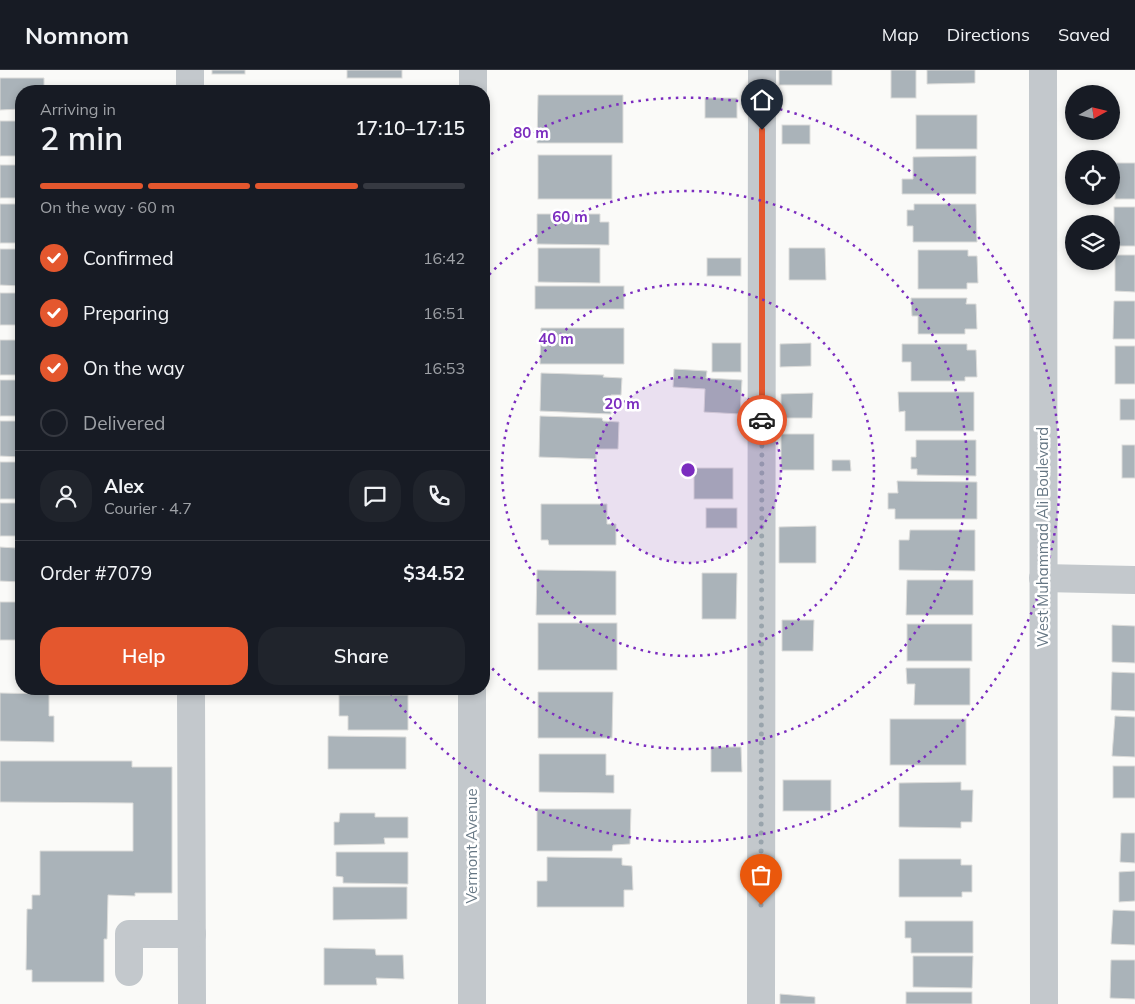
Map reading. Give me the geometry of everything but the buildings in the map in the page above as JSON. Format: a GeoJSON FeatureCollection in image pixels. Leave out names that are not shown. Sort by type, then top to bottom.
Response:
{"type":"FeatureCollection","features":[{"type":"Feature","properties":{"kind":"street"},"geometry":{"type":"LineString","coordinates":[[190,70],[190,85]]}},
{"type":"Feature","properties":{"kind":"street"},"geometry":{"type":"LineString","coordinates":[[473,70],[473,85]]}},
{"type":"Feature","properties":{"kind":"street"},"geometry":{"type":"LineString","coordinates":[[761,1004],[762,70]]}},
{"type":"Feature","properties":{"kind":"street","name":"West Muhammad Ali Boulevard"},"geometry":{"type":"LineString","coordinates":[[1043,70],[1044,1004]]}},
{"type":"Feature","properties":{"kind":"street"},"geometry":{"type":"LineString","coordinates":[[1044,578],[1135,580]]}},
{"type":"Feature","properties":{"kind":"street"},"geometry":{"type":"LineString","coordinates":[[191,695],[192,1004]]}},
{"type":"Feature","properties":{"kind":"street","name":"Vermont Avenue"},"geometry":{"type":"LineString","coordinates":[[472,695],[472,1004]]}},
{"type":"Feature","properties":{"kind":"street"},"geometry":{"type":"LineString","coordinates":[[129,972],[129,934],[192,934]]}},
{"type":"Feature","properties":{"kind":"way so far"},"geometry":{"type":"LineString","coordinates":[[761,905],[762,420]]}},
{"type":"Feature","properties":{"kind":"route"},"geometry":{"type":"LineString","coordinates":[[762,130],[762,420]]}}]}
